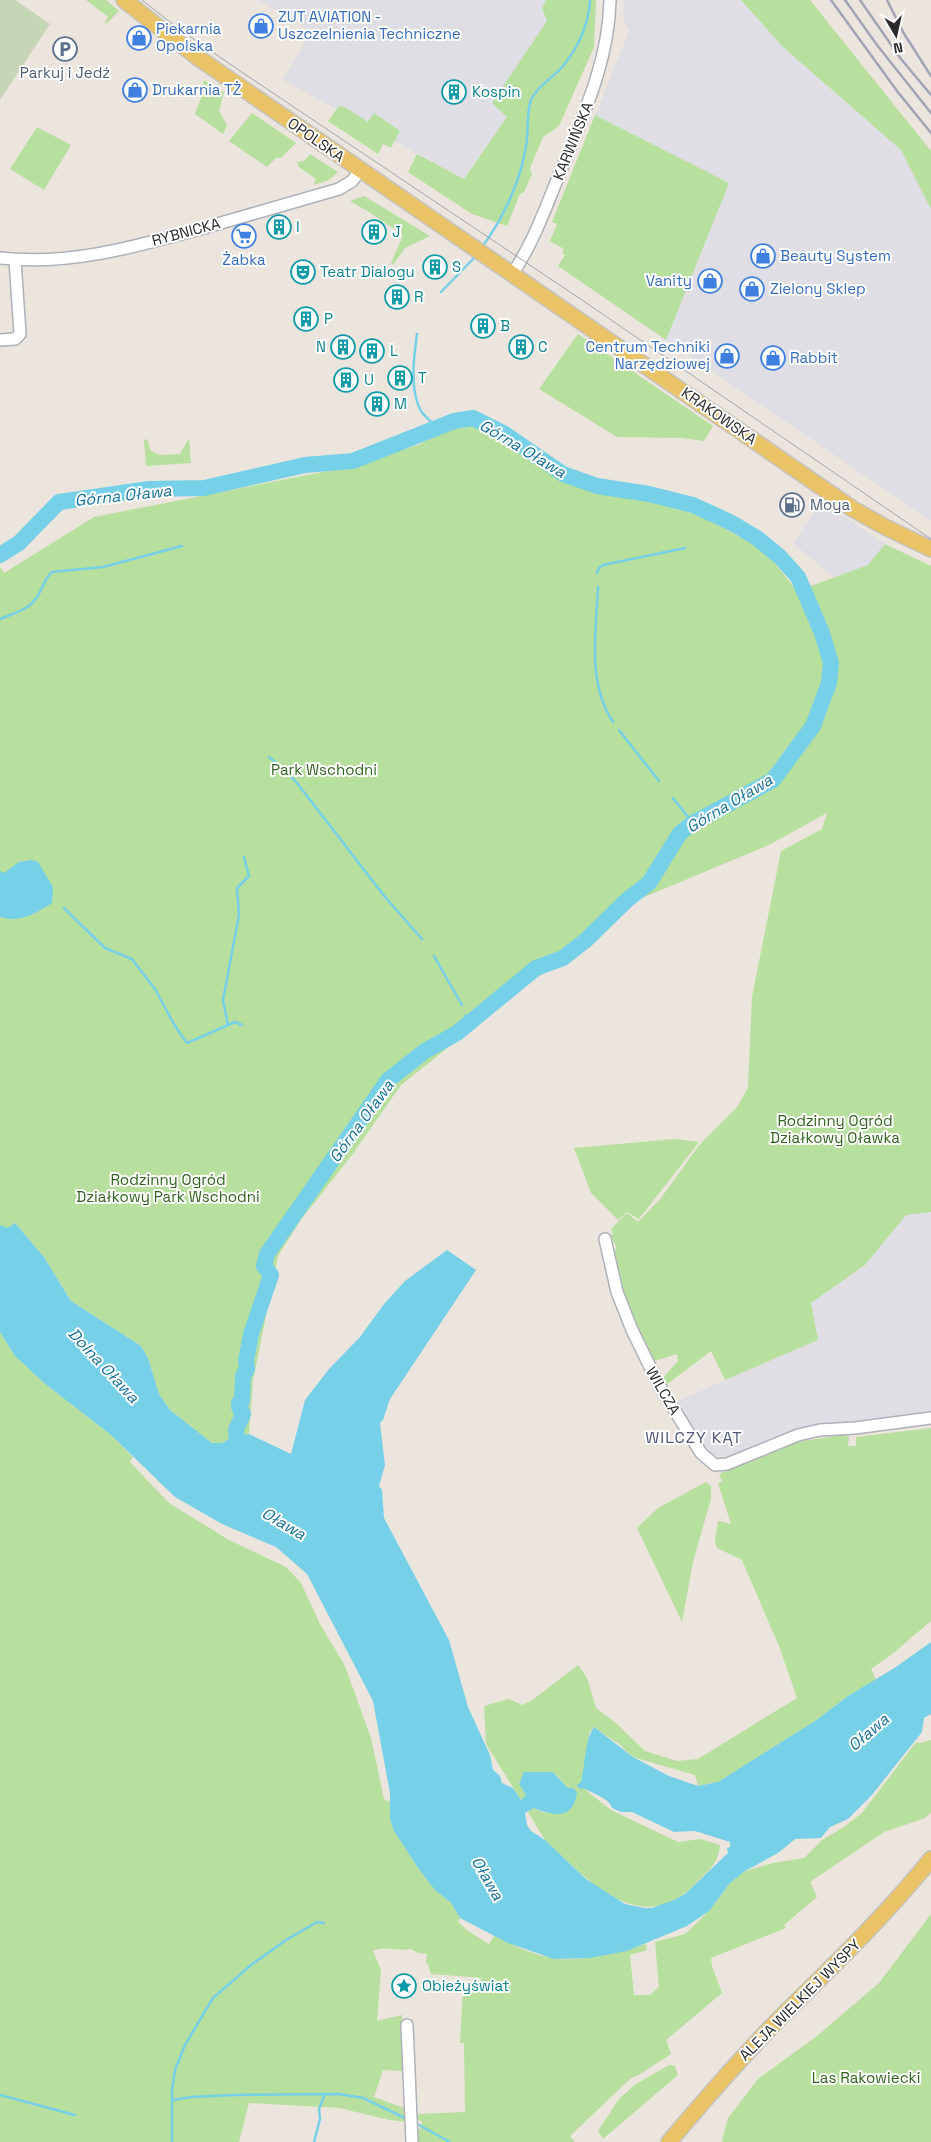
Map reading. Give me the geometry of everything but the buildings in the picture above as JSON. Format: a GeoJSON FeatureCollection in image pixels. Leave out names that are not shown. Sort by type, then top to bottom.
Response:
{"type":"FeatureCollection","features":[{"type":"Feature","properties":{"kind":"main road","name":"OPOLSKA"},"geometry":{"type":"LineString","coordinates":[[124,0],[197,57],[512,274]]}},
{"type":"Feature","properties":{"kind":"main road","name":"KRAKOWSKA"},"geometry":{"type":"LineString","coordinates":[[512,274],[853,509],[885,528],[931,549]]}},
{"type":"Feature","properties":{"kind":"main road","name":"ALEJA WIELKIEJ WYSPY"},"geometry":{"type":"LineString","coordinates":[[669,2142],[713,2090],[764,2035],[887,1912],[931,1859]]}},
{"type":"Feature","properties":{"kind":"street","name":"KARWIŃSKA"},"geometry":{"type":"LineString","coordinates":[[512,274],[532,240],[596,83],[606,42],[610,0]]}},
{"type":"Feature","properties":{"kind":"street","name":"RYBNICKA"},"geometry":{"type":"LineString","coordinates":[[0,258],[15,260],[62,258],[167,238],[339,189],[352,181],[361,170]]}},
{"type":"Feature","properties":{"kind":"street"},"geometry":{"type":"LineString","coordinates":[[0,340],[15,339],[20,334],[15,260]]}},
{"type":"Feature","properties":{"kind":"street","name":"WILCZA"},"geometry":{"type":"LineString","coordinates":[[605,1239],[621,1305],[646,1361],[701,1453],[715,1465],[727,1464],[805,1433],[931,1418]]}},
{"type":"Feature","properties":{"kind":"street"},"geometry":{"type":"LineString","coordinates":[[408,2025],[412,2142]]}},
{"type":"Feature","properties":{"kind":"shaded area"},"geometry":{"type":"Polygon","coordinates":[[[259,0],[587,0],[464,179],[283,80],[311,31],[259,0]]]}},
{"type":"Feature","properties":{"kind":"shaded area"},"geometry":{"type":"Polygon","coordinates":[[[624,0],[741,0],[783,47],[901,150],[931,209],[931,521],[666,340],[729,183],[595,115],[629,31],[623,19],[624,0]]]}},
{"type":"Feature","properties":{"kind":"shaded area"},"geometry":{"type":"Polygon","coordinates":[[[822,501],[885,544],[869,565],[834,578],[793,543],[822,501]]]}},
{"type":"Feature","properties":{"kind":"shaded area"},"geometry":{"type":"Polygon","coordinates":[[[931,1212],[931,1411],[806,1427],[728,1456],[719,1457],[711,1453],[694,1433],[675,1402],[818,1340],[811,1303],[865,1265],[906,1215],[931,1212]]]}},
{"type":"Feature","properties":{"kind":"green space"},"geometry":{"type":"Polygon","coordinates":[[[0,0],[15,0],[50,24],[0,100],[0,0]]]}},
{"type":"Feature","properties":{"kind":"green space"},"geometry":{"type":"Polygon","coordinates":[[[86,0],[106,0],[119,11],[106,24],[105,22],[108,17],[86,0]]]}},
{"type":"Feature","properties":{"kind":"green space"},"geometry":{"type":"Polygon","coordinates":[[[546,0],[596,0],[594,47],[559,126],[543,137],[530,168],[532,174],[524,192],[520,194],[507,226],[472,214],[408,172],[417,154],[464,179],[507,117],[492,103],[547,21],[542,8],[546,0]]]}},
{"type":"Feature","properties":{"kind":"green space"},"geometry":{"type":"Polygon","coordinates":[[[741,0],[810,0],[931,151],[931,209],[901,150],[783,47],[741,0]]]}},
{"type":"Feature","properties":{"kind":"green space"},"geometry":{"type":"Polygon","coordinates":[[[204,80],[224,92],[219,111],[227,125],[223,134],[195,114],[201,98],[204,80]]]}},
{"type":"Feature","properties":{"kind":"green space"},"geometry":{"type":"Polygon","coordinates":[[[339,106],[346,108],[368,122],[374,113],[400,131],[391,148],[383,144],[378,154],[328,121],[339,106]]]}},
{"type":"Feature","properties":{"kind":"green space"},"geometry":{"type":"Polygon","coordinates":[[[252,113],[296,143],[281,158],[276,158],[267,167],[229,141],[252,113]]]}},
{"type":"Feature","properties":{"kind":"green space"},"geometry":{"type":"Polygon","coordinates":[[[595,115],[729,183],[666,340],[558,266],[565,255],[562,253],[564,249],[550,241],[557,224],[552,222],[595,115]]]}},
{"type":"Feature","properties":{"kind":"green space"},"geometry":{"type":"Polygon","coordinates":[[[37,127],[71,145],[44,190],[10,169],[37,127]]]}},
{"type":"Feature","properties":{"kind":"green space"},"geometry":{"type":"Polygon","coordinates":[[[310,154],[338,172],[329,180],[314,185],[316,179],[299,167],[297,162],[304,161],[310,154]]]}},
{"type":"Feature","properties":{"kind":"green space"},"geometry":{"type":"Polygon","coordinates":[[[364,196],[430,236],[405,248],[393,265],[391,263],[403,235],[350,201],[364,196]]]}},
{"type":"Feature","properties":{"kind":"green space"},"geometry":{"type":"Polygon","coordinates":[[[578,334],[713,426],[704,441],[682,438],[617,437],[539,389],[578,334]]]}},
{"type":"Feature","properties":{"kind":"green space","name":"Park Wschodni"},"geometry":{"type":"Polygon","coordinates":[[[457,425],[480,427],[568,484],[607,494],[638,498],[702,516],[765,551],[797,591],[868,565],[885,544],[931,566],[931,1212],[906,1215],[865,1265],[811,1303],[818,1340],[725,1380],[711,1351],[666,1385],[662,1379],[678,1361],[677,1354],[651,1362],[624,1307],[612,1253],[617,1248],[611,1236],[613,1234],[611,1229],[627,1213],[638,1222],[661,1198],[700,1144],[737,1107],[748,1088],[752,997],[781,851],[822,829],[827,813],[769,845],[637,900],[590,947],[534,979],[401,1085],[352,1155],[300,1221],[278,1256],[253,1381],[249,1434],[229,1439],[222,1443],[212,1443],[170,1410],[159,1394],[148,1358],[141,1346],[71,1301],[44,1257],[15,1223],[8,1229],[0,1225],[0,567],[4,573],[94,517],[338,469],[418,445],[457,425]]]}},
{"type":"Feature","properties":{"kind":"green space"},"geometry":{"type":"Polygon","coordinates":[[[189,438],[191,463],[146,466],[144,440],[147,439],[151,451],[160,455],[180,454],[189,438]]]}},
{"type":"Feature","properties":{"kind":"green space"},"geometry":{"type":"Polygon","coordinates":[[[675,1139],[699,1142],[639,1219],[627,1212],[618,1220],[591,1193],[574,1148],[675,1139]]]}},
{"type":"Feature","properties":{"kind":"green space"},"geometry":{"type":"Polygon","coordinates":[[[0,1332],[15,1356],[44,1383],[111,1435],[133,1457],[130,1462],[169,1503],[229,1540],[286,1567],[301,1583],[320,1624],[345,1666],[371,1738],[384,1799],[390,1802],[390,1819],[394,1831],[435,1890],[451,1903],[460,1918],[458,1922],[468,1931],[489,1944],[494,1936],[529,1952],[552,1958],[574,1959],[599,1956],[646,1944],[647,1950],[630,1955],[634,1995],[650,1995],[659,1987],[655,1942],[685,1934],[709,1911],[730,1883],[745,1871],[773,1863],[804,1858],[822,1840],[844,1827],[862,1813],[916,1742],[920,1743],[931,1740],[931,1812],[925,1818],[884,1832],[810,1882],[817,1897],[784,1925],[786,1928],[711,1958],[722,1993],[666,2040],[671,2054],[631,2078],[570,2136],[575,2142],[417,2142],[417,2129],[420,2130],[422,2121],[417,2120],[419,2114],[465,2112],[464,2043],[460,2043],[463,1990],[478,1990],[478,1980],[482,1978],[431,1974],[426,1963],[427,1954],[418,1953],[411,1949],[378,1949],[373,1951],[381,1970],[377,2021],[402,2015],[403,2071],[383,2070],[374,2097],[404,2108],[408,2122],[390,2120],[339,2108],[249,2103],[239,2142],[0,2142],[0,1332]]]}},
{"type":"Feature","properties":{"kind":"green space"},"geometry":{"type":"Polygon","coordinates":[[[931,1428],[931,1621],[891,1655],[871,1669],[876,1680],[848,1696],[815,1721],[718,1782],[698,1786],[695,1775],[633,1757],[619,1744],[593,1727],[589,1733],[588,1752],[581,1782],[583,1788],[611,1810],[678,1842],[700,1839],[720,1845],[717,1858],[707,1872],[679,1897],[664,1904],[649,1907],[634,1905],[619,1900],[590,1882],[550,1845],[528,1812],[534,1808],[544,1813],[574,1804],[577,1792],[568,1788],[557,1775],[521,1800],[486,1744],[484,1706],[509,1699],[522,1705],[531,1701],[578,1665],[587,1678],[596,1708],[616,1723],[645,1751],[677,1761],[698,1759],[797,1698],[779,1646],[742,1560],[717,1548],[715,1542],[718,1521],[731,1524],[718,1483],[722,1481],[719,1474],[795,1442],[844,1435],[849,1437],[848,1446],[856,1446],[856,1437],[931,1428]]]}},
{"type":"Feature","properties":{"kind":"green space"},"geometry":{"type":"Polygon","coordinates":[[[706,1482],[711,1486],[711,1499],[693,1562],[682,1622],[637,1528],[658,1508],[706,1482]]]}},
{"type":"Feature","properties":{"kind":"green space","name":"Las Rakowiecki"},"geometry":{"type":"Polygon","coordinates":[[[931,1914],[931,2142],[722,2142],[728,2118],[758,2079],[817,2036],[879,1983],[931,1914]]]}},
{"type":"Feature","properties":{"kind":"green space"},"geometry":{"type":"Polygon","coordinates":[[[669,2065],[675,2066],[678,2075],[603,2139],[598,2131],[619,2099],[636,2084],[669,2065]]]}},
{"type":"Feature","properties":{"kind":"water"},"geometry":{"type":"Polygon","coordinates":[[[31,860],[38,862],[53,887],[52,903],[33,914],[21,918],[7,919],[0,917],[0,871],[4,873],[19,862],[31,860]]]}},
{"type":"Feature","properties":{"kind":"water"},"geometry":{"type":"Polygon","coordinates":[[[15,1223],[44,1257],[71,1301],[141,1346],[148,1358],[159,1394],[170,1410],[212,1443],[222,1443],[229,1439],[249,1434],[291,1454],[305,1400],[329,1369],[360,1337],[384,1304],[405,1281],[447,1250],[476,1270],[390,1399],[383,1420],[380,1423],[385,1465],[379,1486],[382,1490],[384,1518],[449,1640],[468,1707],[490,1755],[493,1770],[500,1776],[502,1783],[513,1788],[521,1800],[526,1795],[519,1784],[524,1772],[553,1772],[568,1788],[573,1788],[577,1792],[572,1807],[562,1814],[549,1813],[534,1808],[525,1813],[527,1825],[531,1831],[545,1840],[586,1879],[625,1904],[652,1908],[685,1894],[728,1853],[727,1848],[730,1847],[730,1842],[695,1831],[674,1832],[632,1812],[621,1812],[612,1808],[600,1796],[583,1788],[580,1789],[577,1785],[581,1782],[587,1745],[594,1727],[633,1757],[669,1776],[698,1786],[718,1782],[815,1721],[848,1696],[896,1667],[931,1642],[931,1714],[924,1718],[922,1732],[871,1796],[848,1819],[830,1827],[821,1838],[795,1839],[778,1853],[745,1871],[730,1883],[709,1911],[687,1926],[627,1951],[590,1958],[554,1959],[508,1943],[460,1918],[451,1903],[435,1890],[418,1868],[394,1831],[390,1819],[390,1793],[373,1701],[307,1574],[276,1547],[222,1524],[175,1497],[111,1435],[44,1383],[15,1356],[0,1332],[0,1225],[8,1228],[15,1223]]]}},
{"type":"Feature","properties":{"kind":"waterway"},"geometry":{"type":"LineString","coordinates":[[482,247],[504,212],[520,172],[527,141],[531,100],[537,90],[563,66],[573,51],[585,27],[590,0]]}},
{"type":"Feature","properties":{"kind":"waterway"},"geometry":{"type":"LineString","coordinates":[[441,292],[476,256]]}},
{"type":"Feature","properties":{"kind":"waterway"},"geometry":{"type":"LineString","coordinates":[[417,334],[413,373],[415,393],[421,411],[437,428]]}},
{"type":"Feature","properties":{"kind":"waterway","name":"Górna Oława"},"geometry":{"type":"LineString","coordinates":[[0,555],[19,543],[59,502],[149,489],[204,488],[305,465],[353,461],[454,421],[473,418],[505,434],[563,474],[597,486],[649,494],[693,505],[732,523],[757,538],[780,557],[798,577],[822,633],[831,663],[829,683],[813,726],[773,780],[693,823],[680,833],[649,883],[627,900],[586,940],[563,958],[536,968],[457,1033],[425,1051],[388,1080],[267,1254],[264,1266],[271,1275],[251,1334],[246,1361],[247,1369],[243,1376],[242,1401],[239,1403],[243,1414],[236,1430],[239,1459]]}},
{"type":"Feature","properties":{"kind":"waterway"},"geometry":{"type":"LineString","coordinates":[[0,619],[21,611],[30,605],[52,572],[103,567],[182,546]]}},
{"type":"Feature","properties":{"kind":"waterway"},"geometry":{"type":"LineString","coordinates":[[597,573],[603,565],[685,548]]}},
{"type":"Feature","properties":{"kind":"waterway"},"geometry":{"type":"LineString","coordinates":[[598,587],[595,639],[596,674],[599,691],[613,722]]}},
{"type":"Feature","properties":{"kind":"waterway"},"geometry":{"type":"LineString","coordinates":[[619,730],[659,781]]}},
{"type":"Feature","properties":{"kind":"waterway"},"geometry":{"type":"LineString","coordinates":[[269,757],[297,783],[385,897],[422,939]]}},
{"type":"Feature","properties":{"kind":"waterway"},"geometry":{"type":"LineString","coordinates":[[673,798],[693,823]]}},
{"type":"Feature","properties":{"kind":"waterway"},"geometry":{"type":"LineString","coordinates":[[228,1025],[223,1000],[239,915],[237,888],[249,876],[244,857]]}},
{"type":"Feature","properties":{"kind":"waterway"},"geometry":{"type":"LineString","coordinates":[[64,908],[105,948],[132,959],[155,989],[175,1026],[187,1043],[235,1022],[242,1025]]}},
{"type":"Feature","properties":{"kind":"waterway"},"geometry":{"type":"LineString","coordinates":[[434,956],[462,1005]]}},
{"type":"Feature","properties":{"kind":"waterway"},"geometry":{"type":"LineString","coordinates":[[465,1016],[468,1024]]}},
{"type":"Feature","properties":{"kind":"waterway"},"geometry":{"type":"LineString","coordinates":[[172,2142],[172,2090],[175,2070],[185,2045],[213,1998],[251,1965],[286,1940],[317,1922],[324,1923]]}},
{"type":"Feature","properties":{"kind":"waterway"},"geometry":{"type":"LineString","coordinates":[[314,2142],[320,2119],[319,2109],[325,2094]]}},
{"type":"Feature","properties":{"kind":"waterway"},"geometry":{"type":"LineString","coordinates":[[172,2100],[232,2095],[339,2094],[363,2098],[407,2119]]}},
{"type":"Feature","properties":{"kind":"waterway"},"geometry":{"type":"LineString","coordinates":[[0,2095],[75,2115]]}},
{"type":"Feature","properties":{"kind":"waterway"},"geometry":{"type":"LineString","coordinates":[[417,2124],[450,2142]]}},
{"type":"Feature","properties":{"kind":"tram line"},"geometry":{"type":"LineString","coordinates":[[142,0],[179,29],[246,75],[582,300],[931,539]]}},
{"type":"Feature","properties":{"kind":"railway"},"geometry":{"type":"LineString","coordinates":[[831,0],[897,91],[931,133]]}},
{"type":"Feature","properties":{"kind":"railway"},"geometry":{"type":"LineString","coordinates":[[845,0],[877,45],[931,113]]}},
{"type":"Feature","properties":{"kind":"railway"},"geometry":{"type":"LineString","coordinates":[[860,0],[901,59],[931,95]]}},
{"type":"Feature","properties":{"kind":"railway"},"geometry":{"type":"LineString","coordinates":[[887,0],[903,32],[931,76]]}},
{"type":"Feature","properties":{"kind":"place","name":"ZUT AVIATION - Uszczelnienia Techniczne"},"geometry":{"type":"Point","coordinates":[261,26]}},
{"type":"Feature","properties":{"kind":"place","name":"Piekarnia Opolska"},"geometry":{"type":"Point","coordinates":[139,38]}},
{"type":"Feature","properties":{"kind":"place","name":"Parkuj i Jedź"},"geometry":{"type":"Point","coordinates":[65,49]}},
{"type":"Feature","properties":{"kind":"place","name":"Drukarnia TŻ"},"geometry":{"type":"Point","coordinates":[135,90]}},
{"type":"Feature","properties":{"kind":"place","name":"Kospin"},"geometry":{"type":"Point","coordinates":[454,92]}},
{"type":"Feature","properties":{"kind":"place","name":"I"},"geometry":{"type":"Point","coordinates":[279,227]}},
{"type":"Feature","properties":{"kind":"place","name":"J"},"geometry":{"type":"Point","coordinates":[374,232]}},
{"type":"Feature","properties":{"kind":"place","name":"Żabka"},"geometry":{"type":"Point","coordinates":[244,236]}},
{"type":"Feature","properties":{"kind":"place","name":"Beauty System"},"geometry":{"type":"Point","coordinates":[763,256]}},
{"type":"Feature","properties":{"kind":"place","name":"S"},"geometry":{"type":"Point","coordinates":[435,267]}},
{"type":"Feature","properties":{"kind":"place","name":"Teatr Dialogu"},"geometry":{"type":"Point","coordinates":[303,272]}},
{"type":"Feature","properties":{"kind":"place","name":"Vanity"},"geometry":{"type":"Point","coordinates":[710,281]}},
{"type":"Feature","properties":{"kind":"place","name":"Zielony Sklep"},"geometry":{"type":"Point","coordinates":[752,289]}},
{"type":"Feature","properties":{"kind":"place","name":"R"},"geometry":{"type":"Point","coordinates":[397,297]}},
{"type":"Feature","properties":{"kind":"place","name":"P"},"geometry":{"type":"Point","coordinates":[306,319]}},
{"type":"Feature","properties":{"kind":"place","name":"B"},"geometry":{"type":"Point","coordinates":[483,326]}},
{"type":"Feature","properties":{"kind":"place","name":"N"},"geometry":{"type":"Point","coordinates":[343,347]}},
{"type":"Feature","properties":{"kind":"place","name":"C"},"geometry":{"type":"Point","coordinates":[521,347]}},
{"type":"Feature","properties":{"kind":"place","name":"L"},"geometry":{"type":"Point","coordinates":[372,351]}},
{"type":"Feature","properties":{"kind":"place","name":"Centrum Techniki Narzędziowej"},"geometry":{"type":"Point","coordinates":[727,356]}},
{"type":"Feature","properties":{"kind":"place","name":"Rabbit"},"geometry":{"type":"Point","coordinates":[773,358]}},
{"type":"Feature","properties":{"kind":"place","name":"T"},"geometry":{"type":"Point","coordinates":[400,378]}},
{"type":"Feature","properties":{"kind":"place","name":"U"},"geometry":{"type":"Point","coordinates":[346,380]}},
{"type":"Feature","properties":{"kind":"place","name":"M"},"geometry":{"type":"Point","coordinates":[377,404]}},
{"type":"Feature","properties":{"kind":"place","name":"Moya"},"geometry":{"type":"Point","coordinates":[792,505]}},
{"type":"Feature","properties":{"kind":"place","name":"Obieżyświat"},"geometry":{"type":"Point","coordinates":[404,1986]}},
{"type":"Feature","properties":{"kind":"district","name":"WILCZY KĄT"},"geometry":{"type":"Point","coordinates":[694,1437]}},
{"type":"Feature","properties":{"kind":"park label","name":"Rodzinny Ogród Działkowy Oławka"},"geometry":{"type":"Point","coordinates":[835,1130]}},
{"type":"Feature","properties":{"kind":"park label","name":"Rodzinny Ogród Działkowy Park Wschodni"},"geometry":{"type":"Point","coordinates":[168,1188]}},
{"type":"Feature","properties":{"kind":"water label","name":"Dolna Oława"},"geometry":{"type":"Point","coordinates":[104,1365]}},
{"type":"Feature","properties":{"kind":"water label","name":"Oława"},"geometry":{"type":"Point","coordinates":[284,1523]}},
{"type":"Feature","properties":{"kind":"water label","name":"Oława"},"geometry":{"type":"Point","coordinates":[868,1732]}},
{"type":"Feature","properties":{"kind":"water label","name":"Oława"},"geometry":{"type":"Point","coordinates":[488,1878]}}]}
